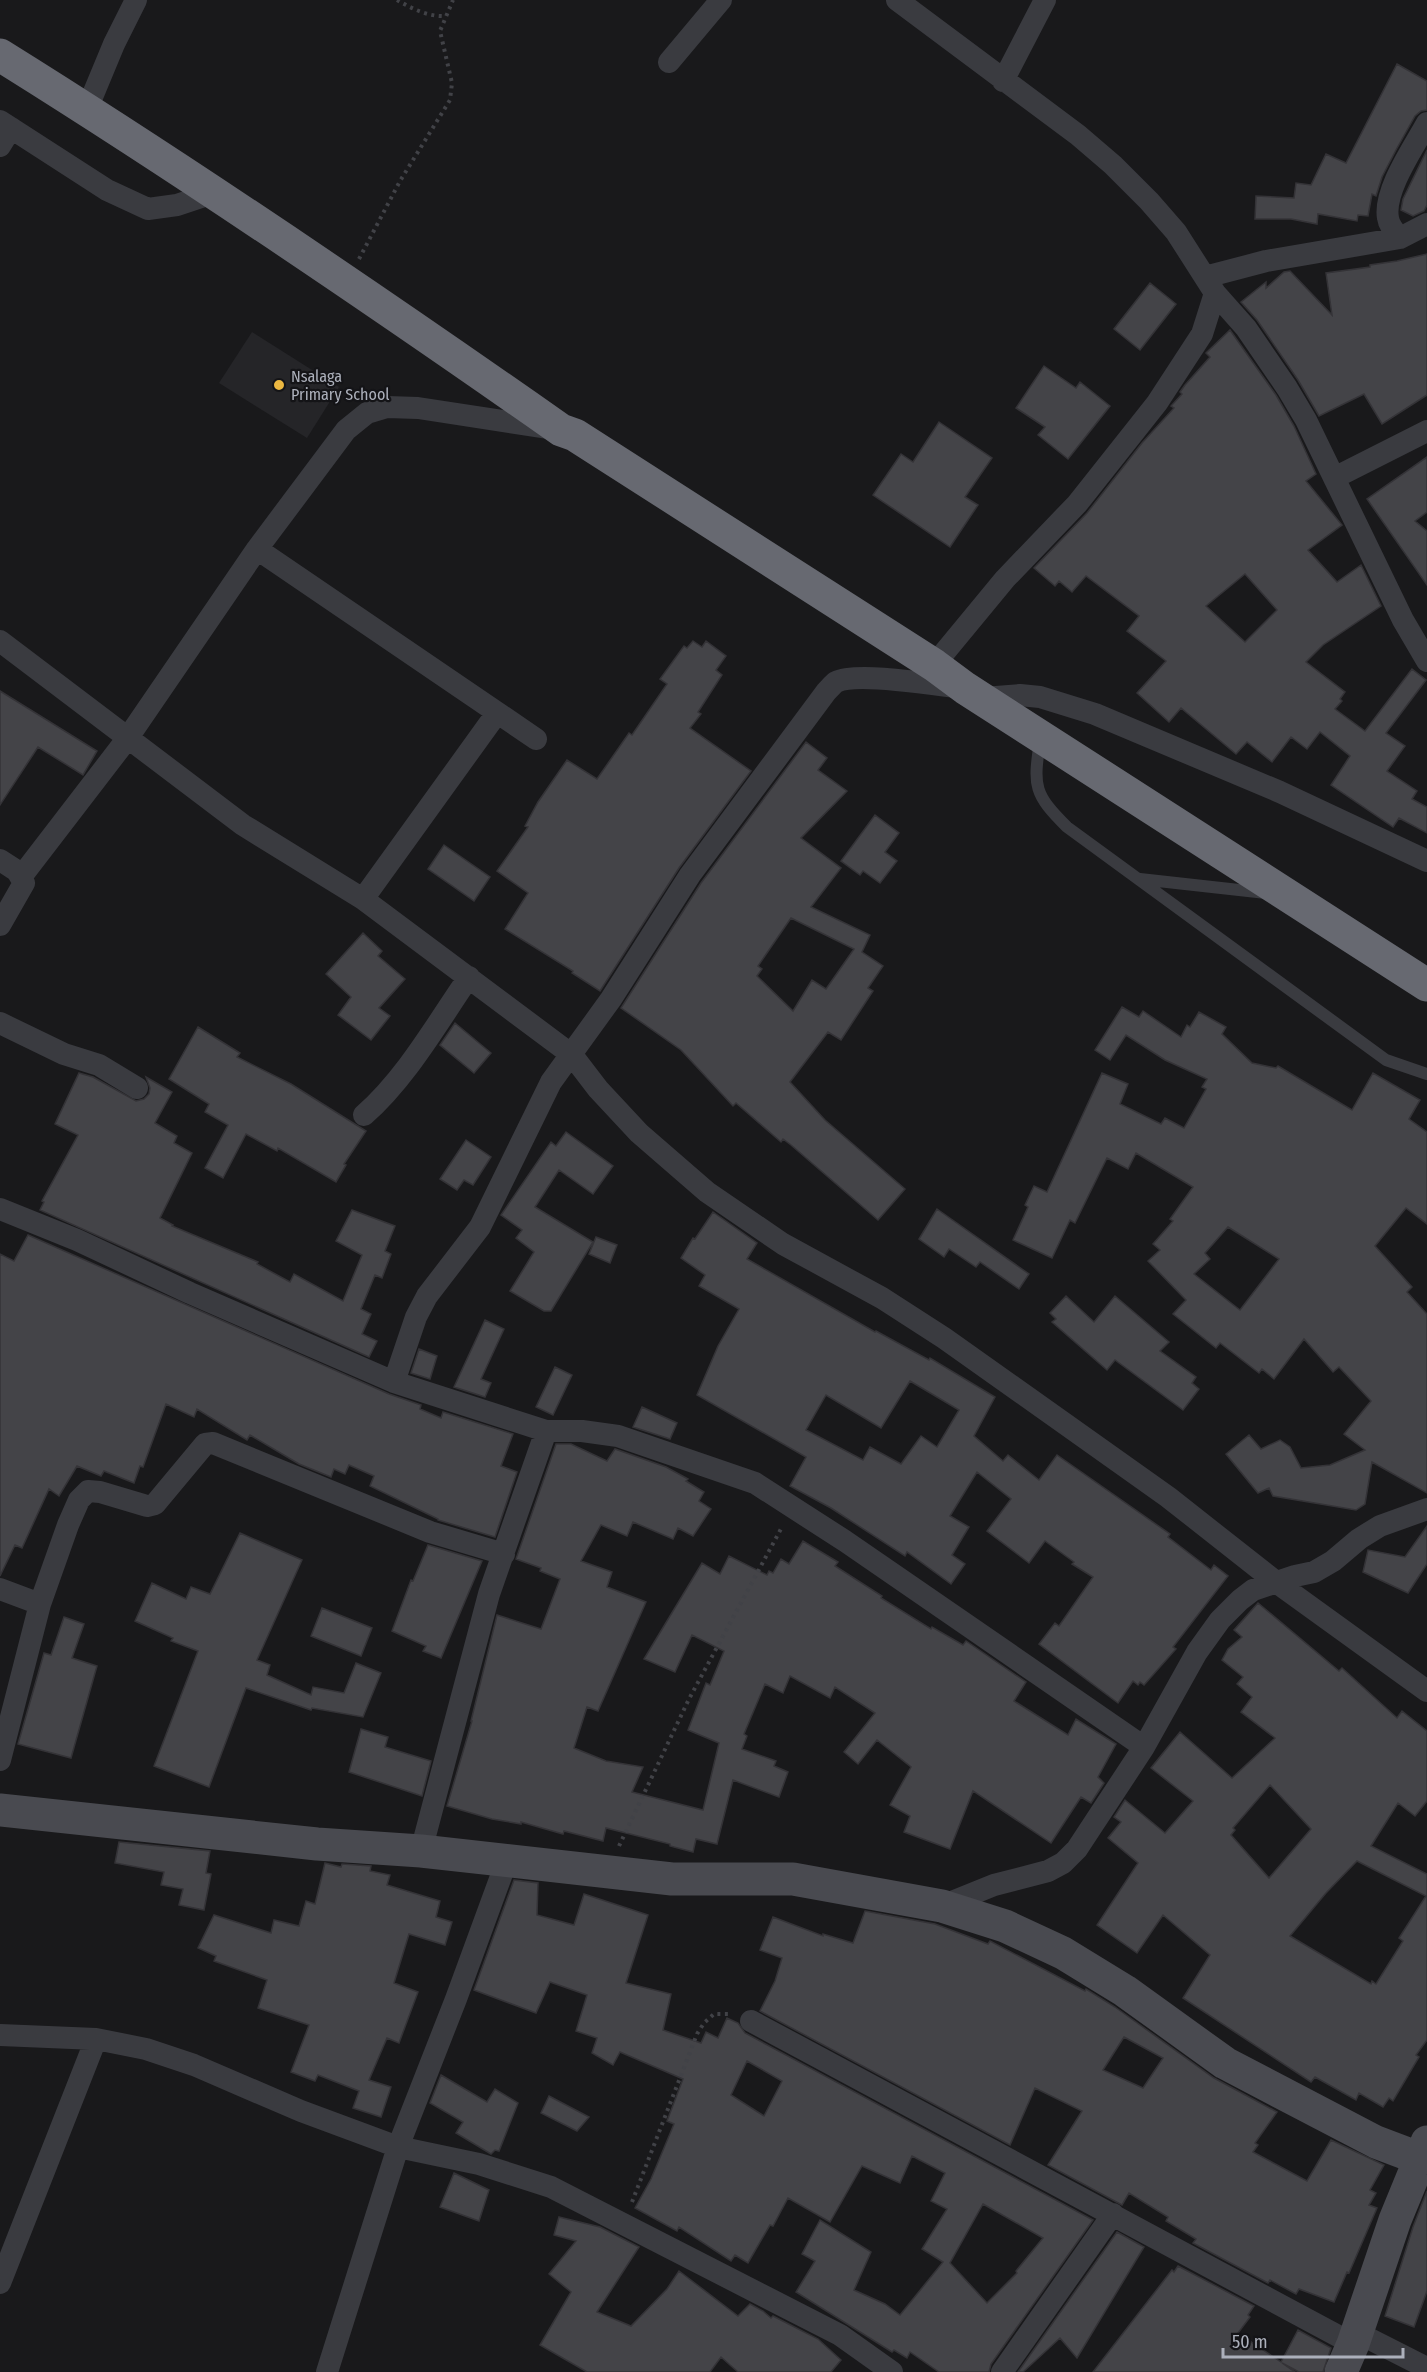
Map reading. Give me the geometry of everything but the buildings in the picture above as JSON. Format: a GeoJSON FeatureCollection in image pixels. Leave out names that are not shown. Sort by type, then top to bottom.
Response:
{"type":"FeatureCollection","features":[{"type":"Feature","properties":{"kind":"highway"},"geometry":{"type":"LineString","coordinates":[[0,55],[87,109],[348,281],[561,430],[575,435],[934,665],[1427,985]]}},
{"type":"Feature","properties":{"kind":"street"},"geometry":{"type":"LineString","coordinates":[[87,109],[114,44],[136,0]]}},
{"type":"Feature","properties":{"kind":"street"},"geometry":{"type":"LineString","coordinates":[[669,62],[721,0]]}},
{"type":"Feature","properties":{"kind":"street"},"geometry":{"type":"LineString","coordinates":[[897,0],[1078,135],[1113,165],[1176,232],[1210,285],[1246,328],[1306,420],[1403,620],[1427,662]]}},
{"type":"Feature","properties":{"kind":"street"},"geometry":{"type":"LineString","coordinates":[[1003,81],[1045,0]]}},
{"type":"Feature","properties":{"kind":"street"},"geometry":{"type":"LineString","coordinates":[[1400,238],[1390,226],[1389,197],[1427,123]]}},
{"type":"Feature","properties":{"kind":"street"},"geometry":{"type":"LineString","coordinates":[[4,131],[107,190],[148,209],[177,205],[213,193]]}},
{"type":"Feature","properties":{"kind":"street"},"geometry":{"type":"LineString","coordinates":[[1210,285],[1266,261],[1400,238],[1427,224]]}},
{"type":"Feature","properties":{"kind":"street"},"geometry":{"type":"LineString","coordinates":[[934,665],[1005,579],[1077,504],[1157,404],[1202,334],[1210,285]]}},
{"type":"Feature","properties":{"kind":"street"},"geometry":{"type":"LineString","coordinates":[[21,877],[127,739],[257,549],[346,430],[367,413],[387,407],[418,408],[561,430]]}},
{"type":"Feature","properties":{"kind":"street"},"geometry":{"type":"LineString","coordinates":[[1334,478],[1427,431]]}},
{"type":"Feature","properties":{"kind":"street"},"geometry":{"type":"LineString","coordinates":[[257,549],[536,739]]}},
{"type":"Feature","properties":{"kind":"street"},"geometry":{"type":"LineString","coordinates":[[0,641],[243,825],[363,899],[572,1055],[598,1089],[639,1133],[707,1192],[783,1244],[882,1298],[944,1338],[1168,1497],[1276,1582],[1427,1691]]}},
{"type":"Feature","properties":{"kind":"street"},"geometry":{"type":"LineString","coordinates":[[394,1382],[421,1306],[480,1227],[551,1082],[611,999],[690,875],[826,692],[837,682],[852,679],[882,680],[974,693],[1040,697],[1095,714],[1280,792],[1427,861]]}},
{"type":"Feature","properties":{"kind":"street"},"geometry":{"type":"LineString","coordinates":[[363,899],[497,713]]}},
{"type":"Feature","properties":{"kind":"street"},"geometry":{"type":"LineString","coordinates":[[0,860],[11,867],[24,883],[23,889],[0,925]]}},
{"type":"Feature","properties":{"kind":"street"},"geometry":{"type":"LineString","coordinates":[[364,1115],[380,1101],[469,977]]}},
{"type":"Feature","properties":{"kind":"street"},"geometry":{"type":"LineString","coordinates":[[0,1023],[64,1054],[99,1065],[137,1088]]}},
{"type":"Feature","properties":{"kind":"street"},"geometry":{"type":"LineString","coordinates":[[0,1209],[77,1240],[190,1293],[394,1382],[546,1431],[582,1431],[618,1436],[755,1483],[854,1547],[1144,1747]]}},
{"type":"Feature","properties":{"kind":"street"},"geometry":{"type":"LineString","coordinates":[[421,1851],[489,1594],[546,1431]]}},
{"type":"Feature","properties":{"kind":"street"},"geometry":{"type":"LineString","coordinates":[[0,1760],[39,1604],[68,1525],[82,1494],[88,1491],[100,1491],[147,1506],[155,1504],[205,1444],[213,1443],[430,1532],[504,1554]]}},
{"type":"Feature","properties":{"kind":"street"},"geometry":{"type":"LineString","coordinates":[[942,1906],[994,1885],[1048,1870],[1063,1863],[1077,1849],[1144,1747],[1197,1652],[1220,1620],[1253,1590],[1314,1572],[1333,1561],[1359,1539],[1380,1526],[1427,1509]]}},
{"type":"Feature","properties":{"kind":"street"},"geometry":{"type":"LineString","coordinates":[[0,1589],[39,1604]]}},
{"type":"Feature","properties":{"kind":"street"},"geometry":{"type":"LineString","coordinates":[[0,1810],[317,1844],[421,1851],[672,1879],[793,1879],[942,1906],[1005,1926],[1064,1953],[1125,1991],[1225,2063],[1376,2142],[1425,2154],[1395,2220],[1350,2349]]}},
{"type":"Feature","properties":{"kind":"street"},"geometry":{"type":"LineString","coordinates":[[327,2372],[398,2147],[507,1860]]}},
{"type":"Feature","properties":{"kind":"street"},"geometry":{"type":"LineString","coordinates":[[751,2021],[1113,2214],[1350,2349],[1427,2368]]}},
{"type":"Feature","properties":{"kind":"street"},"geometry":{"type":"LineString","coordinates":[[0,2035],[96,2039],[146,2049],[185,2062],[301,2111],[398,2147],[470,2162],[530,2179],[567,2195],[840,2335],[892,2372]]}},
{"type":"Feature","properties":{"kind":"street"},"geometry":{"type":"LineString","coordinates":[[0,2283],[96,2039]]}},
{"type":"Feature","properties":{"kind":"street"},"geometry":{"type":"LineString","coordinates":[[1002,2372],[1113,2214]]}},
{"type":"Feature","properties":{"kind":"lane"},"geometry":{"type":"LineString","coordinates":[[1041,736],[1035,772],[1037,789],[1045,804],[1068,827],[1386,1060],[1427,1074]]}},
{"type":"Feature","properties":{"kind":"lane"},"geometry":{"type":"LineString","coordinates":[[1137,879],[1184,886],[1285,894]]}},
{"type":"Feature","properties":{"kind":"path"},"geometry":{"type":"LineString","coordinates":[[397,0],[421,12],[438,17],[445,16]]}},
{"type":"Feature","properties":{"kind":"path"},"geometry":{"type":"LineString","coordinates":[[348,281],[400,182],[450,100],[452,83],[440,31],[453,0]]}},
{"type":"Feature","properties":{"kind":"path"},"geometry":{"type":"LineString","coordinates":[[606,1872],[689,1699],[793,1508]]}},
{"type":"Feature","properties":{"kind":"path"},"geometry":{"type":"LineString","coordinates":[[623,2224],[698,2034],[714,2014],[738,2015],[751,2021]]}},
{"type":"Feature","properties":{"kind":"shaded area","name":"Nsalaga Primary School"},"geometry":{"type":"Polygon","coordinates":[[[252,332],[339,387],[307,438],[219,383],[252,332]]]}},
{"type":"Feature","properties":{"kind":"place","name":"Nsalaga Primary School"},"geometry":{"type":"Point","coordinates":[279,385]}}]}
